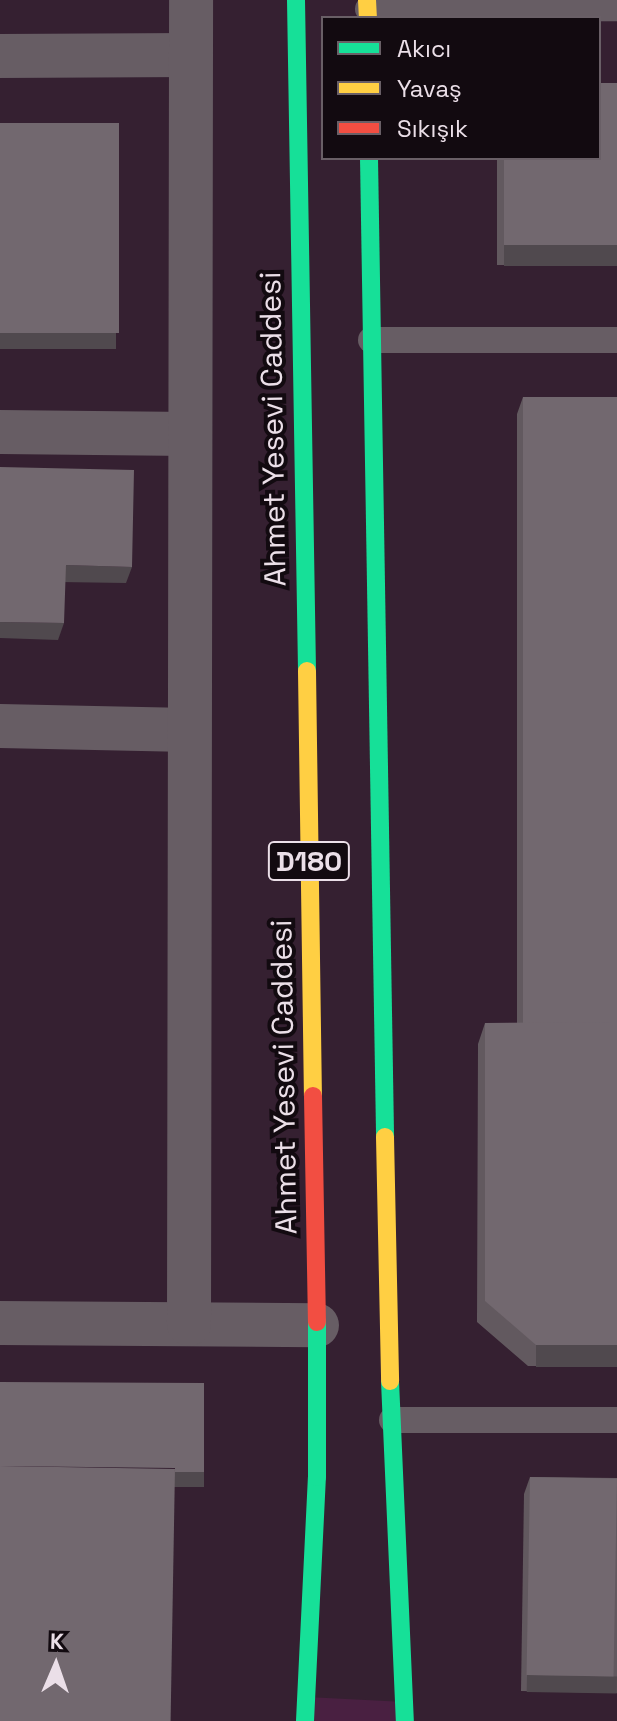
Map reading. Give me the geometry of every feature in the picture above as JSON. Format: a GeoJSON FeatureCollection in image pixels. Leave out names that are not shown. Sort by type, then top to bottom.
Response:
{"type":"FeatureCollection","features":[{"type":"Feature","properties":{"kind":"highway","name":"Ahmet Yesevi Caddesi"},"geometry":{"type":"LineString","coordinates":[[296,0],[317,1325],[317,1477],[305,1721]]}},
{"type":"Feature","properties":{"kind":"highway","name":"D180"},"geometry":{"type":"LineString","coordinates":[[369,160],[392,1420],[405,1721]]}},
{"type":"Feature","properties":{"kind":"street"},"geometry":{"type":"LineString","coordinates":[[189,1324],[191,0]]}},
{"type":"Feature","properties":{"kind":"street"},"geometry":{"type":"LineString","coordinates":[[0,56],[191,55]]}},
{"type":"Feature","properties":{"kind":"street"},"geometry":{"type":"LineString","coordinates":[[0,432],[190,434]]}},
{"type":"Feature","properties":{"kind":"street"},"geometry":{"type":"LineString","coordinates":[[0,726],[189,730]]}},
{"type":"Feature","properties":{"kind":"street"},"geometry":{"type":"LineString","coordinates":[[0,1323],[317,1325]]}},
{"type":"Feature","properties":{"kind":"lane"},"geometry":{"type":"LineString","coordinates":[[368,9],[617,8]]}},
{"type":"Feature","properties":{"kind":"lane"},"geometry":{"type":"LineString","coordinates":[[371,340],[617,340]]}},
{"type":"Feature","properties":{"kind":"lane"},"geometry":{"type":"LineString","coordinates":[[392,1420],[617,1420]]}},
{"type":"Feature","properties":{"kind":"shaded area"},"geometry":{"type":"Polygon","coordinates":[[[0,0],[617,0],[617,1721],[0,1721],[0,0]]]}},
{"type":"Feature","properties":{"kind":"shaded area"},"geometry":{"type":"Polygon","coordinates":[[[307,1697],[405,1702],[405,1721],[305,1721],[307,1697]]]}},
{"type":"Feature","properties":{"kind":"building"},"geometry":{"type":"Polygon","coordinates":[[[601,83],[617,83],[617,245],[504,245],[504,160],[601,160],[601,83]]]}},
{"type":"Feature","properties":{"kind":"building"},"geometry":{"type":"Polygon","coordinates":[[[0,123],[119,123],[119,333],[0,333],[0,123]]]}},
{"type":"Feature","properties":{"kind":"building"},"geometry":{"type":"Polygon","coordinates":[[[523,397],[617,397],[617,1023],[523,1023],[523,397]]]}},
{"type":"Feature","properties":{"kind":"building"},"geometry":{"type":"Polygon","coordinates":[[[0,467],[134,470],[132,567],[66,565],[64,623],[0,622],[0,467]]]}},
{"type":"Feature","properties":{"kind":"building"},"geometry":{"type":"Polygon","coordinates":[[[617,1022],[617,1345],[536,1345],[485,1301],[485,1023],[617,1022]]]}},
{"type":"Feature","properties":{"kind":"building"},"geometry":{"type":"Polygon","coordinates":[[[0,1382],[204,1383],[204,1472],[175,1472],[175,1468],[0,1466],[0,1382]]]}},
{"type":"Feature","properties":{"kind":"building"},"geometry":{"type":"Polygon","coordinates":[[[0,1466],[175,1469],[171,1721],[0,1721],[0,1466]]]}},
{"type":"Feature","properties":{"kind":"building"},"geometry":{"type":"Polygon","coordinates":[[[530,1477],[617,1479],[614,1676],[527,1675],[530,1477]]]}},
{"type":"Feature","properties":{"kind":"traffic: fast"},"geometry":{"type":"LineString","coordinates":[[296,0],[307,671]]}},
{"type":"Feature","properties":{"kind":"traffic: fast"},"geometry":{"type":"LineString","coordinates":[[369,160],[385,1137]]}},
{"type":"Feature","properties":{"kind":"traffic: fast"},"geometry":{"type":"LineString","coordinates":[[305,1721],[317,1477],[317,1322]]}},
{"type":"Feature","properties":{"kind":"traffic: fast"},"geometry":{"type":"LineString","coordinates":[[390,1381],[405,1721]]}},
{"type":"Feature","properties":{"kind":"traffic: slow"},"geometry":{"type":"LineString","coordinates":[[367,0],[368,16]]}},
{"type":"Feature","properties":{"kind":"traffic: slow"},"geometry":{"type":"LineString","coordinates":[[307,671],[313,1096]]}},
{"type":"Feature","properties":{"kind":"traffic: slow"},"geometry":{"type":"LineString","coordinates":[[385,1137],[390,1381]]}},
{"type":"Feature","properties":{"kind":"traffic: jam"},"geometry":{"type":"LineString","coordinates":[[313,1096],[317,1322]]}}]}
